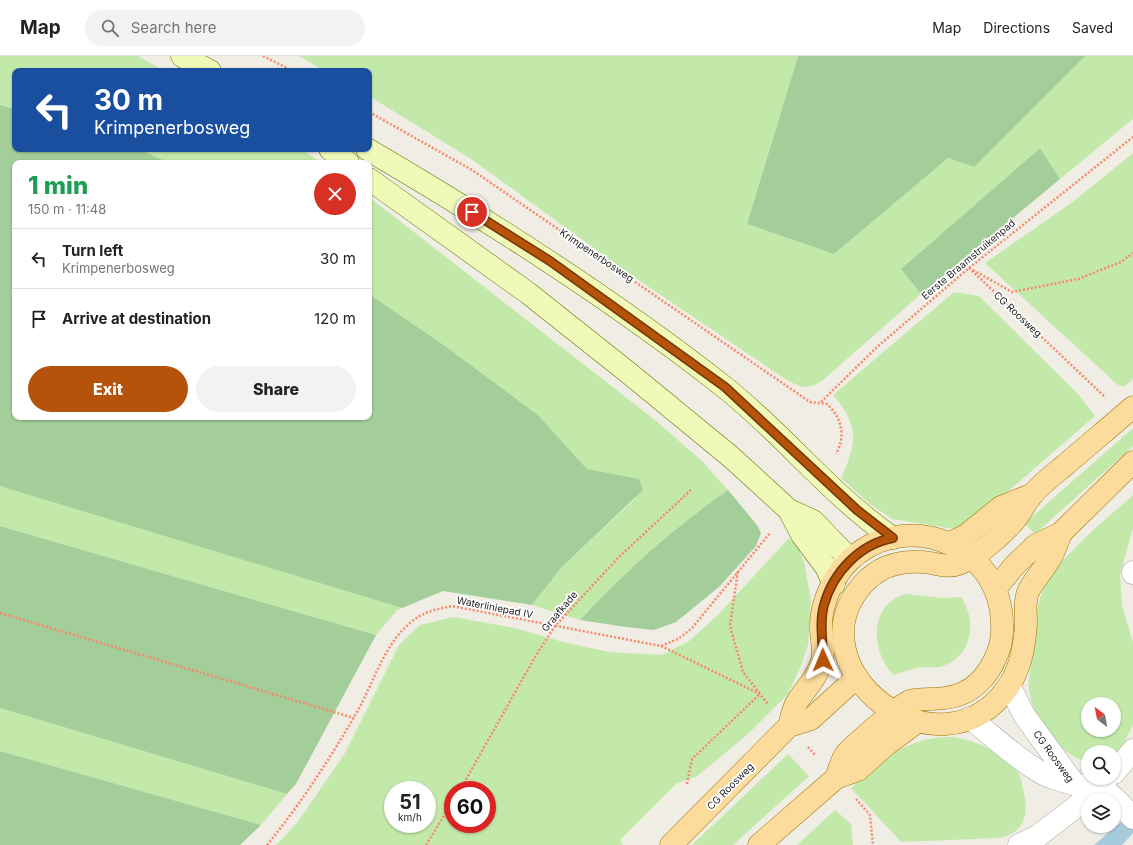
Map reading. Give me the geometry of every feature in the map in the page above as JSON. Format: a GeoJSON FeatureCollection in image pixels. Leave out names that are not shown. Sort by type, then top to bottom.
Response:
{"type":"FeatureCollection","features":[{"type":"Feature","properties":{"kind":"main road"},"geometry":{"type":"LineString","coordinates":[[182,56],[204,68]]}},
{"type":"Feature","properties":{"kind":"main road"},"geometry":{"type":"LineString","coordinates":[[334,152],[344,160]]}},
{"type":"Feature","properties":{"kind":"main road"},"geometry":{"type":"LineString","coordinates":[[372,152],[550,261],[725,387],[857,510],[893,538]]}},
{"type":"Feature","properties":{"kind":"main road"},"geometry":{"type":"LineString","coordinates":[[372,181],[528,293],[731,457],[789,510],[813,521],[831,539],[863,585]]}},
{"type":"Feature","properties":{"kind":"main road"},"geometry":{"type":"LineString","coordinates":[[1061,533],[1050,561],[1028,592],[1025,605],[1025,638],[1019,663],[1009,685],[998,699],[990,706],[970,718],[953,724],[934,724],[917,722],[894,713],[869,693],[857,677],[845,647],[844,631],[847,615],[854,599],[863,585],[878,571],[892,564],[907,561],[953,566],[972,557],[1014,521],[1031,495],[1133,407]]}},
{"type":"Feature","properties":{"kind":"main road"},"geometry":{"type":"LineString","coordinates":[[996,588],[1015,565],[1036,545],[1061,533],[1133,462]]}},
{"type":"Feature","properties":{"kind":"main road"},"geometry":{"type":"LineString","coordinates":[[950,544],[965,536],[1001,508],[1031,495]]}},
{"type":"Feature","properties":{"kind":"main road"},"geometry":{"type":"LineString","coordinates":[[789,510],[802,534],[826,567],[834,584]]}},
{"type":"Feature","properties":{"kind":"main road"},"geometry":{"type":"LineString","coordinates":[[834,584],[848,562],[880,540],[928,536],[950,544],[972,557],[996,588],[1003,623],[1001,640],[994,661],[987,674],[975,687],[959,695],[946,698],[908,702],[846,755],[836,778]]}},
{"type":"Feature","properties":{"kind":"main road","name":"CG Roosweg"},"geometry":{"type":"LineString","coordinates":[[789,726],[796,703],[808,689],[823,660],[821,628],[824,605],[834,584]]}},
{"type":"Feature","properties":{"kind":"main road"},"geometry":{"type":"LineString","coordinates":[[994,661],[1009,685]]}},
{"type":"Feature","properties":{"kind":"main road","name":"CG Roosweg"},"geometry":{"type":"LineString","coordinates":[[671,845],[789,726],[811,719],[857,677]]}},
{"type":"Feature","properties":{"kind":"main road"},"geometry":{"type":"LineString","coordinates":[[759,845],[836,778],[858,770],[886,745],[917,722]]}},
{"type":"Feature","properties":{"kind":"street","name":"CG Roosweg"},"geometry":{"type":"LineString","coordinates":[[1009,685],[1024,715],[1075,785]]}},
{"type":"Feature","properties":{"kind":"street","name":"CG Roosweg"},"geometry":{"type":"LineString","coordinates":[[970,718],[1006,749],[1041,773],[1075,785],[1107,788]]}},
{"type":"Feature","properties":{"kind":"street"},"geometry":{"type":"LineString","coordinates":[[1121,765],[1133,750]]}},
{"type":"Feature","properties":{"kind":"street"},"geometry":{"type":"LineString","coordinates":[[1019,845],[1038,836],[1107,788],[1133,818]]}},
{"type":"Feature","properties":{"kind":"path"},"geometry":{"type":"LineString","coordinates":[[263,56],[287,68]]}},
{"type":"Feature","properties":{"kind":"path","name":"Krimpenerbosweg"},"geometry":{"type":"LineString","coordinates":[[372,114],[472,170],[810,402],[821,402]]}},
{"type":"Feature","properties":{"kind":"path","name":"Eerste Braamstruikenpad"},"geometry":{"type":"LineString","coordinates":[[821,402],[877,347],[969,268],[1133,137]]}},
{"type":"Feature","properties":{"kind":"path"},"geometry":{"type":"LineString","coordinates":[[969,268],[1012,292],[1078,279],[1122,262],[1133,253]]}},
{"type":"Feature","properties":{"kind":"path","name":"CG Roosweg"},"geometry":{"type":"LineString","coordinates":[[969,268],[1067,360],[1105,398]]}},
{"type":"Feature","properties":{"kind":"path","name":"Graafkade"},"geometry":{"type":"LineString","coordinates":[[465,781],[535,657],[555,626],[619,557],[692,489]]}},
{"type":"Feature","properties":{"kind":"path"},"geometry":{"type":"LineString","coordinates":[[661,646],[678,639],[692,628],[738,569],[730,626],[743,672],[760,694],[870,816],[873,845]]}},
{"type":"Feature","properties":{"kind":"path","name":"Waterliniepad IV"},"geometry":{"type":"LineString","coordinates":[[267,845],[293,813],[354,718],[391,643],[411,622],[430,610],[452,606],[661,646],[760,694]]}},
{"type":"Feature","properties":{"kind":"path"},"geometry":{"type":"LineString","coordinates":[[0,613],[354,718]]}},
{"type":"Feature","properties":{"kind":"path"},"geometry":{"type":"LineString","coordinates":[[687,784],[692,759],[760,694]]}},
{"type":"Feature","properties":{"kind":"path"},"geometry":{"type":"LineString","coordinates":[[426,845],[444,816]]}},
{"type":"Feature","properties":{"kind":"green space"},"geometry":{"type":"Polygon","coordinates":[[[0,56],[138,56],[159,68],[12,68],[12,108],[0,105],[0,56]]]}},
{"type":"Feature","properties":{"kind":"green space"},"geometry":{"type":"Polygon","coordinates":[[[299,56],[798,56],[747,224],[834,254],[948,158],[974,167],[1085,56],[1133,56],[1133,119],[1060,179],[1040,148],[901,269],[921,294],[823,380],[812,386],[804,387],[785,379],[631,275],[471,159],[372,98],[372,68],[320,68],[299,56]]]}},
{"type":"Feature","properties":{"kind":"green space"},"geometry":{"type":"Polygon","coordinates":[[[798,56],[1085,56],[974,167],[948,158],[834,254],[747,224],[798,56]]]}},
{"type":"Feature","properties":{"kind":"green space"},"geometry":{"type":"Polygon","coordinates":[[[0,105],[12,108],[12,152],[145,152],[163,160],[12,160],[12,420],[372,420],[372,296],[448,348],[539,416],[587,469],[639,479],[643,490],[561,568],[532,605],[443,591],[402,608],[0,486],[0,105]]]}},
{"type":"Feature","properties":{"kind":"green space"},"geometry":{"type":"Polygon","coordinates":[[[1040,148],[1060,179],[921,294],[901,269],[1040,148]]]}},
{"type":"Feature","properties":{"kind":"green space"},"geometry":{"type":"Polygon","coordinates":[[[145,152],[306,152],[318,160],[163,160],[145,152]]]}},
{"type":"Feature","properties":{"kind":"green space"},"geometry":{"type":"Polygon","coordinates":[[[1133,153],[1133,379],[1125,386],[1118,385],[985,263],[1074,201],[1133,153]]]}},
{"type":"Feature","properties":{"kind":"green space"},"geometry":{"type":"Polygon","coordinates":[[[372,199],[655,420],[703,462],[728,490],[689,519],[651,551],[614,585],[580,620],[532,605],[561,568],[636,498],[598,473],[587,469],[539,416],[448,348],[372,296],[372,199]]]}},
{"type":"Feature","properties":{"kind":"green space"},"geometry":{"type":"Polygon","coordinates":[[[954,292],[979,296],[1078,394],[1095,416],[1005,494],[965,525],[955,529],[892,519],[870,504],[841,478],[853,445],[853,435],[852,426],[848,416],[833,395],[954,292]]]}},
{"type":"Feature","properties":{"kind":"green space"},"geometry":{"type":"Polygon","coordinates":[[[1133,428],[1133,446],[1035,534],[1025,523],[1133,428]]]}},
{"type":"Feature","properties":{"kind":"green space"},"geometry":{"type":"Polygon","coordinates":[[[0,486],[402,608],[397,610],[376,635],[0,526],[0,486]]]}},
{"type":"Feature","properties":{"kind":"green space"},"geometry":{"type":"Polygon","coordinates":[[[728,490],[757,525],[761,533],[756,546],[720,586],[676,622],[654,630],[580,620],[614,585],[651,551],[689,519],[728,490]]]}},
{"type":"Feature","properties":{"kind":"green space"},"geometry":{"type":"Polygon","coordinates":[[[1133,495],[1133,528],[1120,574],[1122,606],[1133,642],[1133,725],[1127,736],[1124,749],[1121,751],[1121,745],[1081,745],[1081,759],[1067,752],[1057,744],[1041,723],[1031,699],[1029,676],[1037,612],[1047,580],[1059,563],[1133,495]]]}},
{"type":"Feature","properties":{"kind":"green space"},"geometry":{"type":"Polygon","coordinates":[[[0,526],[376,635],[296,784],[287,794],[0,708],[0,526]]]}},
{"type":"Feature","properties":{"kind":"green space"},"geometry":{"type":"Polygon","coordinates":[[[789,538],[798,548],[804,562],[811,600],[808,645],[801,666],[788,694],[748,734],[696,777],[677,783],[620,840],[623,845],[276,845],[297,823],[345,753],[399,645],[420,625],[453,617],[515,628],[563,642],[609,652],[662,655],[689,641],[718,615],[789,538]]]}},
{"type":"Feature","properties":{"kind":"green space"},"geometry":{"type":"Polygon","coordinates":[[[906,594],[943,598],[961,597],[969,617],[969,638],[959,656],[951,662],[940,667],[916,668],[894,675],[886,665],[881,654],[877,642],[877,629],[885,607],[894,599],[906,594]]]}},
{"type":"Feature","properties":{"kind":"green space"},"geometry":{"type":"Polygon","coordinates":[[[0,708],[287,794],[261,825],[0,751],[0,708]]]}},
{"type":"Feature","properties":{"kind":"green space"},"geometry":{"type":"Polygon","coordinates":[[[938,737],[954,737],[970,741],[994,751],[1008,760],[1016,768],[1020,778],[1025,803],[1024,819],[1021,825],[1016,831],[999,838],[901,842],[851,788],[885,759],[897,751],[924,740],[938,737]]]}},
{"type":"Feature","properties":{"kind":"green space"},"geometry":{"type":"Polygon","coordinates":[[[0,751],[261,825],[240,845],[0,845],[0,751]]]}},
{"type":"Feature","properties":{"kind":"green space"},"geometry":{"type":"Polygon","coordinates":[[[788,754],[809,776],[733,845],[692,845],[788,754]]]}},
{"type":"Feature","properties":{"kind":"green space"},"geometry":{"type":"Polygon","coordinates":[[[835,810],[851,824],[853,845],[797,845],[835,810]]]}},
{"type":"Feature","properties":{"kind":"water"},"geometry":{"type":"Polygon","coordinates":[[[1133,812],[1133,833],[1122,845],[1094,845],[1108,833],[1121,833],[1121,822],[1133,812]]]}},
{"type":"Feature","properties":{"kind":"route"},"geometry":{"type":"LineString","coordinates":[[472,212],[550,261],[725,387],[857,510],[893,538],[880,540],[865,548],[848,562],[841,571],[824,605],[821,628],[823,660]]}}]}
